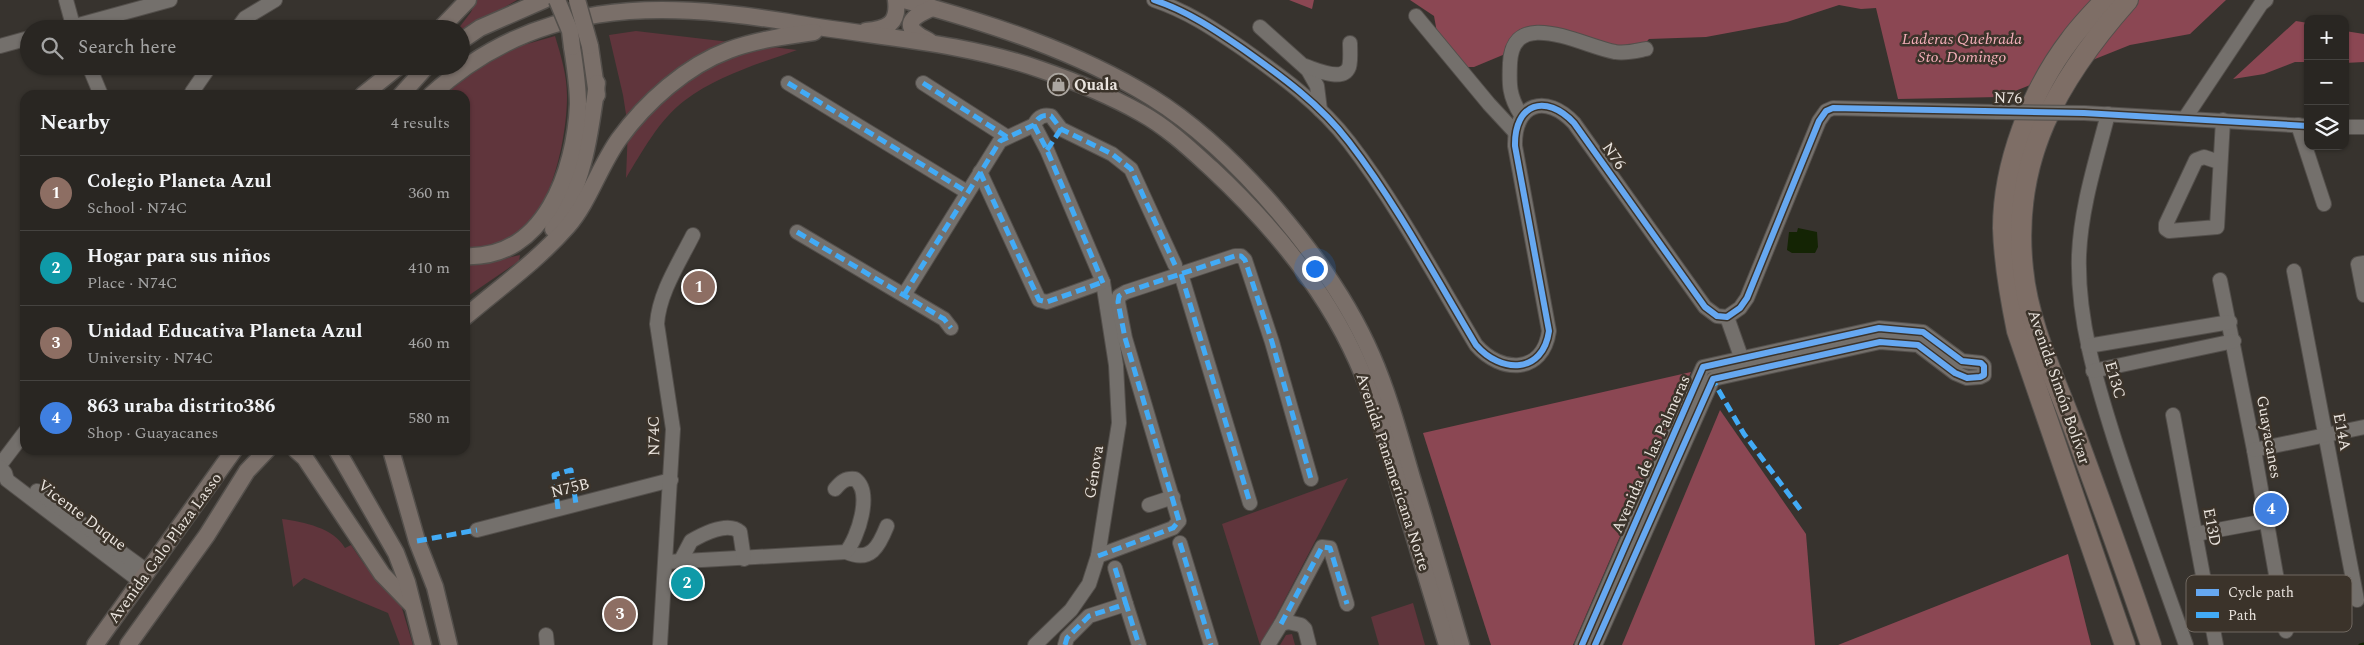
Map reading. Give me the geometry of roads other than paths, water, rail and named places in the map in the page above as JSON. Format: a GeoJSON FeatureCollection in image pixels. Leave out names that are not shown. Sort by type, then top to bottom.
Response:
{"type":"FeatureCollection","features":[{"type":"Feature","properties":{"kind":"highway","name":"Avenida Simón Bolívar"},"geometry":{"type":"LineString","coordinates":[[2105,0],[2069,41],[2036,98],[2014,152],[2005,201],[2003,229],[2010,291],[2017,330],[2125,645]]}},
{"type":"Feature","properties":{"kind":"highway","name":"Avenida Simón Bolívar"},"geometry":{"type":"LineString","coordinates":[[2128,0],[2083,54],[2054,101],[2034,149],[2027,172],[2021,228],[2023,270],[2038,332],[2151,645]]}},
{"type":"Feature","properties":{"kind":"main road"},"geometry":{"type":"LineString","coordinates":[[449,20],[468,0]]}},
{"type":"Feature","properties":{"kind":"main road"},"geometry":{"type":"LineString","coordinates":[[470,34],[480,28],[544,0]]}},
{"type":"Feature","properties":{"kind":"main road"},"geometry":{"type":"LineString","coordinates":[[470,256],[492,254],[524,239],[548,211],[563,181],[574,142],[578,90],[570,31],[557,0]]}},
{"type":"Feature","properties":{"kind":"main road"},"geometry":{"type":"LineString","coordinates":[[577,0],[590,46],[597,83],[599,132],[596,176]]}},
{"type":"Feature","properties":{"kind":"main road"},"geometry":{"type":"LineString","coordinates":[[470,61],[498,42],[534,25],[580,13],[630,8],[693,9],[854,32],[876,30],[891,23],[897,14],[896,0]]}},
{"type":"Feature","properties":{"kind":"main road","name":"Avenida Panamericana Norte"},"geometry":{"type":"LineString","coordinates":[[904,0],[1023,37],[1104,72],[1152,98],[1193,127],[1238,169],[1279,213],[1336,288],[1372,355],[1390,402],[1461,645]]}},
{"type":"Feature","properties":{"kind":"main road"},"geometry":{"type":"LineString","coordinates":[[932,8],[916,15],[912,21],[911,28],[921,37],[938,45]]}},
{"type":"Feature","properties":{"kind":"main road"},"geometry":{"type":"LineString","coordinates":[[470,313],[546,249],[568,226],[618,140],[646,107],[675,82],[705,62],[728,50],[755,42],[831,30]]}},
{"type":"Feature","properties":{"kind":"main road","name":"Avenida Panamericana Norte"},"geometry":{"type":"LineString","coordinates":[[854,32],[938,45],[1037,68],[1097,91],[1143,114],[1181,140],[1266,224],[1322,295],[1341,327],[1358,362],[1376,407],[1447,645]]}},
{"type":"Feature","properties":{"kind":"main road"},"geometry":{"type":"LineString","coordinates":[[369,90],[388,75]]}},
{"type":"Feature","properties":{"kind":"main road"},"geometry":{"type":"LineString","coordinates":[[377,90],[391,75]]}},
{"type":"Feature","properties":{"kind":"main road"},"geometry":{"type":"LineString","coordinates":[[405,90],[419,75]]}},
{"type":"Feature","properties":{"kind":"main road"},"geometry":{"type":"LineString","coordinates":[[438,90],[454,75]]}},
{"type":"Feature","properties":{"kind":"main road"},"geometry":{"type":"LineString","coordinates":[[470,301],[519,265],[544,243],[560,220],[579,177],[588,150],[597,83]]}},
{"type":"Feature","properties":{"kind":"main road","name":"Avenida Galo Plaza Lasso"},"geometry":{"type":"LineString","coordinates":[[95,645],[230,455]]}},
{"type":"Feature","properties":{"kind":"main road","name":"Avenida Galo Plaza Lasso"},"geometry":{"type":"LineString","coordinates":[[128,645],[207,535],[247,471],[265,455]]}},
{"type":"Feature","properties":{"kind":"main road"},"geometry":{"type":"LineString","coordinates":[[302,455],[382,574],[413,606]]}},
{"type":"Feature","properties":{"kind":"main road"},"geometry":{"type":"LineString","coordinates":[[340,455],[396,553],[403,570],[424,645]]}},
{"type":"Feature","properties":{"kind":"main road"},"geometry":{"type":"LineString","coordinates":[[391,455],[417,541],[436,587],[449,645]]}},
{"type":"Feature","properties":{"kind":"street"},"geometry":{"type":"LineString","coordinates":[[66,0],[69,20]]}},
{"type":"Feature","properties":{"kind":"street"},"geometry":{"type":"LineString","coordinates":[[99,20],[170,0]]}},
{"type":"Feature","properties":{"kind":"street"},"geometry":{"type":"LineString","coordinates":[[244,20],[276,0]]}},
{"type":"Feature","properties":{"kind":"street"},"geometry":{"type":"LineString","coordinates":[[1154,0],[1200,19],[1277,73],[1320,110],[1348,141],[1393,208],[1476,345],[1490,359],[1510,366],[1521,365],[1533,360],[1548,342],[1549,330],[1516,154],[1514,131],[1521,115],[1512,101],[1510,87],[1511,55],[1518,38],[1525,34],[1548,34],[1614,52],[1646,49]]}},
{"type":"Feature","properties":{"kind":"street"},"geometry":{"type":"LineString","coordinates":[[2185,118],[2261,4],[2266,0]]}},
{"type":"Feature","properties":{"kind":"street"},"geometry":{"type":"LineString","coordinates":[[1416,16],[1483,97],[1514,131]]}},
{"type":"Feature","properties":{"kind":"street"},"geometry":{"type":"LineString","coordinates":[[1260,28],[1305,66],[1317,86],[1320,110]]}},
{"type":"Feature","properties":{"kind":"street"},"geometry":{"type":"LineString","coordinates":[[0,46],[20,40]]}},
{"type":"Feature","properties":{"kind":"street"},"geometry":{"type":"LineString","coordinates":[[1305,66],[1336,75],[1346,72],[1349,68],[1350,43]]}},
{"type":"Feature","properties":{"kind":"street"},"geometry":{"type":"LineString","coordinates":[[93,75],[99,90]]}},
{"type":"Feature","properties":{"kind":"street"},"geometry":{"type":"LineString","coordinates":[[193,90],[204,75]]}},
{"type":"Feature","properties":{"kind":"street"},"geometry":{"type":"LineString","coordinates":[[788,83],[967,192]]}},
{"type":"Feature","properties":{"kind":"street"},"geometry":{"type":"LineString","coordinates":[[923,83],[1007,137]]}},
{"type":"Feature","properties":{"kind":"street","name":"N76"},"geometry":{"type":"LineString","coordinates":[[1521,115],[1540,106],[1554,108],[1566,115],[1705,307],[1717,316],[1727,317],[1740,308],[1747,298],[1819,121],[1826,111],[1833,108],[2084,113],[2303,126]]}},
{"type":"Feature","properties":{"kind":"street","name":"E13C"},"geometry":{"type":"LineString","coordinates":[[2108,114],[2081,226],[2080,290],[2088,346],[2093,371],[2124,470],[2186,645]]}},
{"type":"Feature","properties":{"kind":"street"},"geometry":{"type":"LineString","coordinates":[[904,295],[1000,141],[1034,125],[1041,116],[1048,115],[1055,119],[1061,130],[1112,154],[1131,169],[1178,270],[1250,503]]}},
{"type":"Feature","properties":{"kind":"street"},"geometry":{"type":"LineString","coordinates":[[2219,162],[2204,157],[2196,160],[2166,224],[2166,229],[2169,231],[2217,227],[2219,162],[2224,120]]}},
{"type":"Feature","properties":{"kind":"street","name":"Génova"},"geometry":{"type":"LineString","coordinates":[[1034,125],[1047,150],[1103,282],[1116,365],[1119,423],[1098,556],[1089,584],[1081,599],[1035,645]]}},
{"type":"Feature","properties":{"kind":"street"},"geometry":{"type":"LineString","coordinates":[[2303,126],[2324,204]]}},
{"type":"Feature","properties":{"kind":"street"},"geometry":{"type":"LineString","coordinates":[[2349,127],[2364,127]]}},
{"type":"Feature","properties":{"kind":"street"},"geometry":{"type":"LineString","coordinates":[[1047,150],[1061,130]]}},
{"type":"Feature","properties":{"kind":"street"},"geometry":{"type":"LineString","coordinates":[[980,172],[1039,300],[1047,302],[1103,282]]}},
{"type":"Feature","properties":{"kind":"street"},"geometry":{"type":"LineString","coordinates":[[797,232],[944,319],[951,328]]}},
{"type":"Feature","properties":{"kind":"street","name":"N74C"},"geometry":{"type":"LineString","coordinates":[[660,645],[673,429],[657,324],[661,301],[693,236]]}},
{"type":"Feature","properties":{"kind":"street"},"geometry":{"type":"LineString","coordinates":[[1098,556],[1176,526],[1179,517],[1125,338],[1118,302],[1120,296],[1126,292],[1178,270],[1235,256],[1241,256],[1245,260],[1272,342],[1311,480]]}},
{"type":"Feature","properties":{"kind":"street"},"geometry":{"type":"LineString","coordinates":[[2364,263],[2358,264],[2364,295]]}},
{"type":"Feature","properties":{"kind":"street","name":"E14A"},"geometry":{"type":"LineString","coordinates":[[2294,271],[2357,600]]}},
{"type":"Feature","properties":{"kind":"street","name":"Guayacanes"},"geometry":{"type":"LineString","coordinates":[[2220,280],[2234,341],[2276,575]]}},
{"type":"Feature","properties":{"kind":"street"},"geometry":{"type":"LineString","coordinates":[[1727,317],[1744,366]]}},
{"type":"Feature","properties":{"kind":"street"},"geometry":{"type":"LineString","coordinates":[[2088,346],[2230,322]]}},
{"type":"Feature","properties":{"kind":"street","name":"Avenida de las Palmeras"},"geometry":{"type":"LineString","coordinates":[[1582,645],[1703,368],[1744,366],[1880,342],[1918,345],[1955,373],[1967,378],[1984,375],[1984,366],[1981,363],[1962,361],[1923,332],[1879,328],[1744,366],[1713,379],[1595,645]]}},
{"type":"Feature","properties":{"kind":"street"},"geometry":{"type":"LineString","coordinates":[[2093,371],[2234,341]]}},
{"type":"Feature","properties":{"kind":"street","name":"E13D"},"geometry":{"type":"LineString","coordinates":[[2173,415],[2203,575]]}},
{"type":"Feature","properties":{"kind":"street"},"geometry":{"type":"LineString","coordinates":[[2254,450],[2364,427]]}},
{"type":"Feature","properties":{"kind":"street"},"geometry":{"type":"LineString","coordinates":[[2,468],[20,440]]}},
{"type":"Feature","properties":{"kind":"street","name":"Vicente Duque"},"geometry":{"type":"LineString","coordinates":[[2,468],[14,474],[144,577]]}},
{"type":"Feature","properties":{"kind":"street"},"geometry":{"type":"LineString","coordinates":[[835,489],[844,480],[849,478],[860,483],[863,488],[864,498],[856,536],[846,552]]}},
{"type":"Feature","properties":{"kind":"street","name":"N75B"},"geometry":{"type":"LineString","coordinates":[[477,530],[671,480]]}},
{"type":"Feature","properties":{"kind":"street"},"geometry":{"type":"LineString","coordinates":[[1149,504],[1173,497]]}},
{"type":"Feature","properties":{"kind":"street"},"geometry":{"type":"LineString","coordinates":[[2196,534],[2266,520]]}},
{"type":"Feature","properties":{"kind":"street"},"geometry":{"type":"LineString","coordinates":[[666,562],[846,552],[860,556],[874,550],[880,542],[886,526]]}},
{"type":"Feature","properties":{"kind":"street"},"geometry":{"type":"LineString","coordinates":[[680,562],[691,541],[725,528],[732,528],[740,532],[744,558]]}},
{"type":"Feature","properties":{"kind":"street"},"geometry":{"type":"LineString","coordinates":[[1180,544],[1211,645]]}},
{"type":"Feature","properties":{"kind":"street"},"geometry":{"type":"LineString","coordinates":[[1268,645],[1322,547],[1330,548],[1348,604]]}},
{"type":"Feature","properties":{"kind":"street"},"geometry":{"type":"LineString","coordinates":[[1114,568],[1139,645]]}},
{"type":"Feature","properties":{"kind":"street"},"geometry":{"type":"LineString","coordinates":[[1065,645],[1067,638],[1089,616],[1126,604]]}},
{"type":"Feature","properties":{"kind":"street"},"geometry":{"type":"LineString","coordinates":[[1281,624],[1288,622],[1301,625],[1305,629],[1309,645]]}},
{"type":"Feature","properties":{"kind":"street","name":"E13D"},"geometry":{"type":"LineString","coordinates":[[2214,632],[2216,645]]}},
{"type":"Feature","properties":{"kind":"waterway"},"geometry":{"type":"LineString","coordinates":[[2360,645],[2364,644]]}},
{"type":"Feature","properties":{"kind":"place","name":"Quala"},"geometry":{"type":"Point","coordinates":[1058,85]}},
{"type":"Feature","properties":{"kind":"place","name":"Colegio Planeta Azul"},"geometry":{"type":"Point","coordinates":[699,287]}},
{"type":"Feature","properties":{"kind":"place","name":"863 uraba distrito386"},"geometry":{"type":"Point","coordinates":[2271,509]}},
{"type":"Feature","properties":{"kind":"place","name":"Hogar para sus niños"},"geometry":{"type":"Point","coordinates":[687,583]}},
{"type":"Feature","properties":{"kind":"place","name":"Unidad Educativa Planeta Azul"},"geometry":{"type":"Point","coordinates":[620,614]}},
{"type":"Feature","properties":{"kind":"park label","name":"Laderas Quebrada Sto. Domingo"},"geometry":{"type":"Point","coordinates":[1962,48]}}]}
